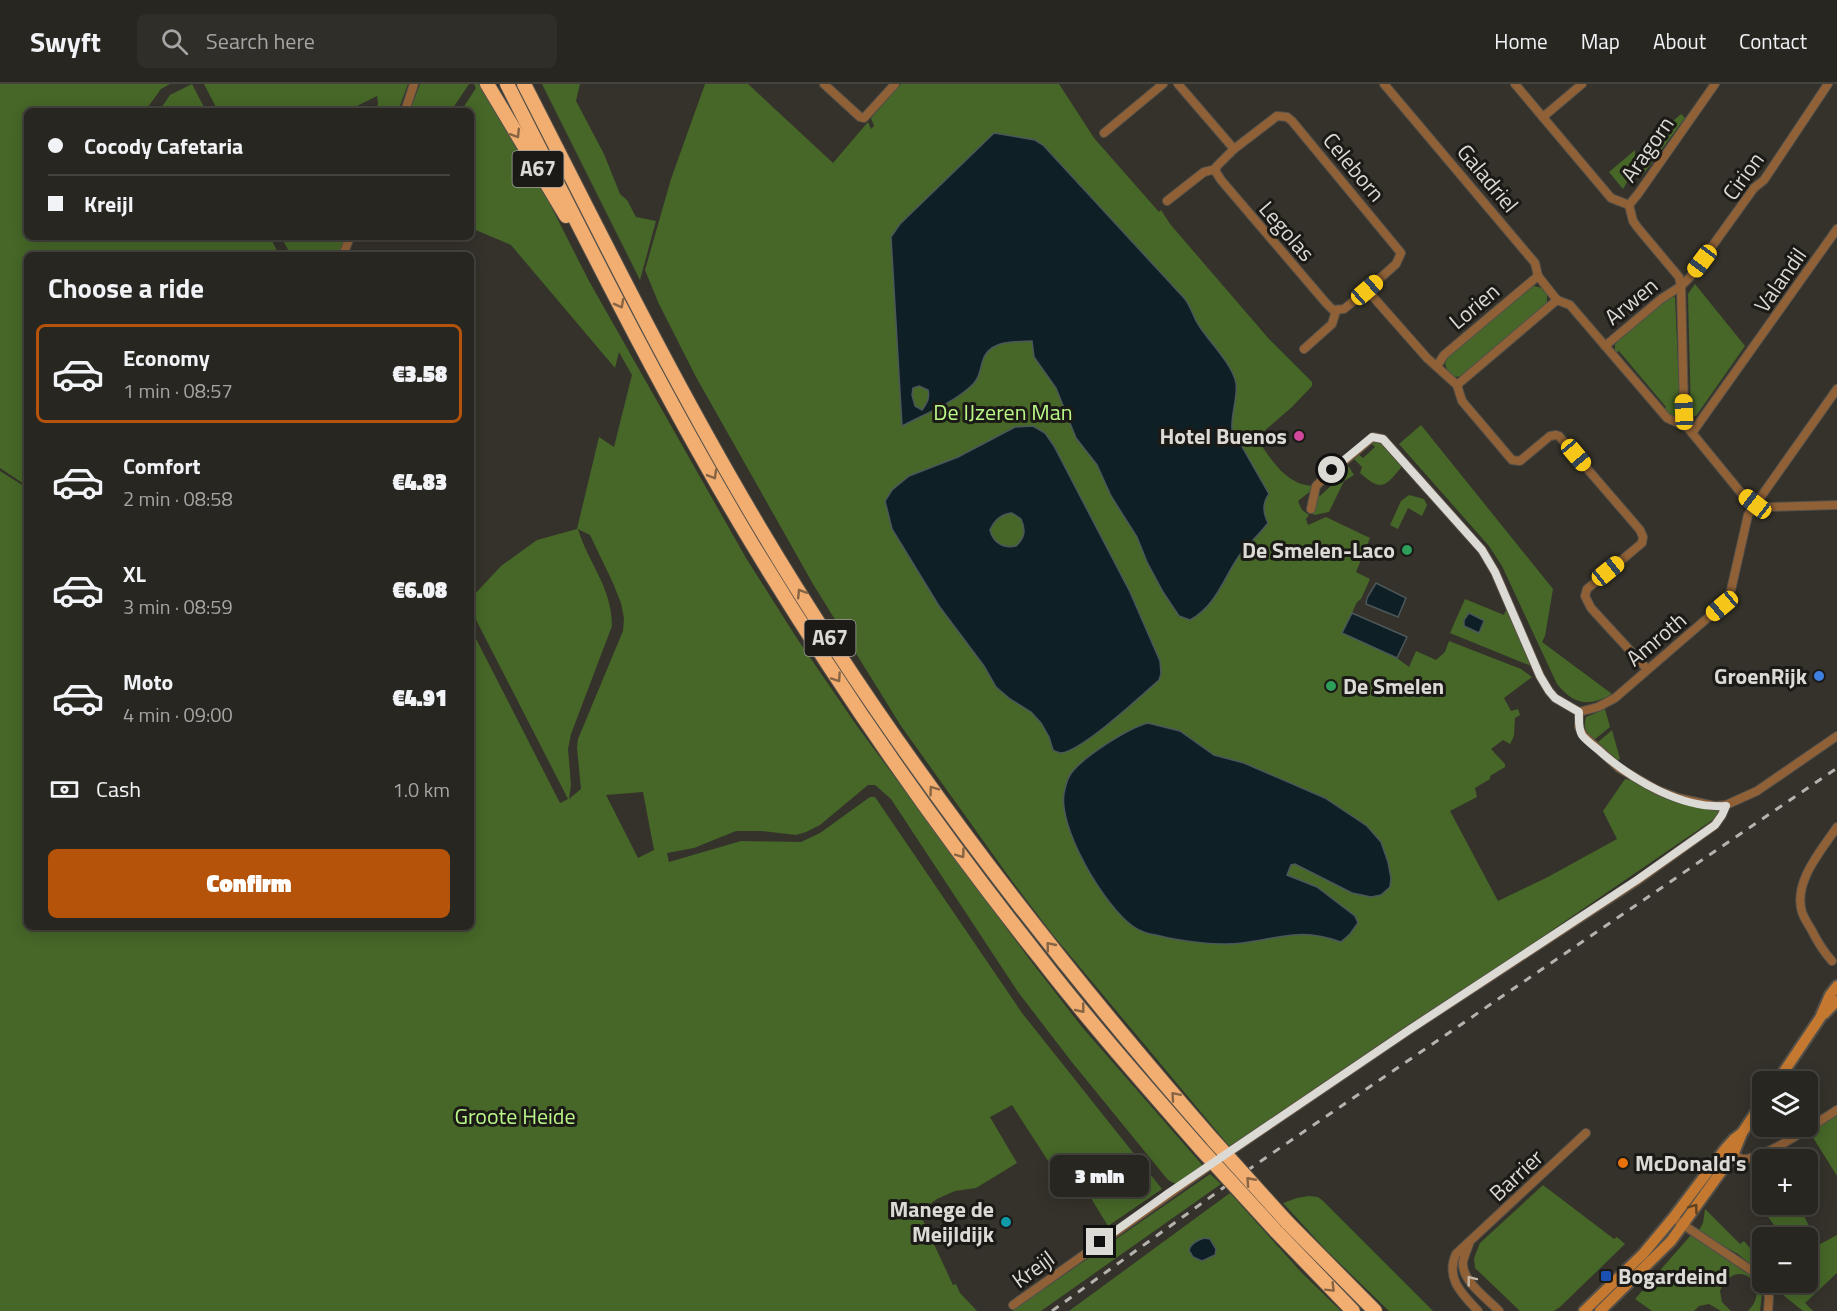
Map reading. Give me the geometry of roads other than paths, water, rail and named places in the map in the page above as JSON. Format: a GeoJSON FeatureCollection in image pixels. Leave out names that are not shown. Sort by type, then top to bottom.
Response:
{"type":"FeatureCollection","features":[{"type":"Feature","properties":{"kind":"highway","name":"A67"},"geometry":{"type":"LineString","coordinates":[[486,84],[561,210],[593,252]]}},
{"type":"Feature","properties":{"kind":"highway","name":"A67"},"geometry":{"type":"LineString","coordinates":[[507,84],[679,417],[752,543],[829,666],[913,788],[1039,958],[1113,1048],[1201,1149],[1353,1311]]}},
{"type":"Feature","properties":{"kind":"highway","name":"A67"},"geometry":{"type":"LineString","coordinates":[[524,84],[691,408],[761,529],[841,655],[924,777],[1037,930],[1123,1037],[1287,1221],[1375,1311]]}},
{"type":"Feature","properties":{"kind":"main road"},"geometry":{"type":"LineString","coordinates":[[1784,1071],[1820,1018],[1830,995],[1837,986]]}},
{"type":"Feature","properties":{"kind":"main road"},"geometry":{"type":"LineString","coordinates":[[1820,1018],[1837,1001]]}},
{"type":"Feature","properties":{"kind":"main road"},"geometry":{"type":"LineString","coordinates":[[1600,1311],[1649,1263],[1752,1118]]}},
{"type":"Feature","properties":{"kind":"main road"},"geometry":{"type":"LineString","coordinates":[[1584,1311],[1678,1222]]}},
{"type":"Feature","properties":{"kind":"street"},"geometry":{"type":"LineString","coordinates":[[406,108],[414,84]]}},
{"type":"Feature","properties":{"kind":"street"},"geometry":{"type":"LineString","coordinates":[[824,84],[860,117],[867,117],[896,84]]}},
{"type":"Feature","properties":{"kind":"street"},"geometry":{"type":"LineString","coordinates":[[1104,134],[1163,84]]}},
{"type":"Feature","properties":{"kind":"street"},"geometry":{"type":"LineString","coordinates":[[1167,201],[1204,172],[1216,169],[1234,149],[1178,84]]}},
{"type":"Feature","properties":{"kind":"street","name":"Galadriel"},"geometry":{"type":"LineString","coordinates":[[1384,84],[1535,263],[1538,276],[1557,300]]}},
{"type":"Feature","properties":{"kind":"street"},"geometry":{"type":"LineString","coordinates":[[1515,84],[1611,198],[1629,205],[1633,221],[1679,277],[1684,412],[1689,430],[1742,494],[1755,504],[1768,507],[1837,505]]}},
{"type":"Feature","properties":{"kind":"street"},"geometry":{"type":"LineString","coordinates":[[1543,117],[1582,84]]}},
{"type":"Feature","properties":{"kind":"street","name":"Aragorn"},"geometry":{"type":"LineString","coordinates":[[1629,205],[1715,84]]}},
{"type":"Feature","properties":{"kind":"street","name":"Cirion"},"geometry":{"type":"LineString","coordinates":[[1681,286],[1721,236],[1754,188],[1764,180],[1828,84]]}},
{"type":"Feature","properties":{"kind":"street","name":"Celeborn"},"geometry":{"type":"LineString","coordinates":[[1234,149],[1272,118],[1282,115],[1292,121],[1400,250],[1399,261],[1367,290]]}},
{"type":"Feature","properties":{"kind":"street","name":"Legolas"},"geometry":{"type":"LineString","coordinates":[[1216,169],[1226,188],[1326,303],[1336,311]]}},
{"type":"Feature","properties":{"kind":"street","name":"Valandil"},"geometry":{"type":"LineString","coordinates":[[1689,430],[1752,350],[1837,229]]}},
{"type":"Feature","properties":{"kind":"street","name":"Lorien"},"geometry":{"type":"LineString","coordinates":[[1437,366],[1444,355],[1538,276]]}},
{"type":"Feature","properties":{"kind":"street","name":"Arwen"},"geometry":{"type":"LineString","coordinates":[[1605,346],[1661,299],[1681,286]]}},
{"type":"Feature","properties":{"kind":"street"},"geometry":{"type":"LineString","coordinates":[[1304,349],[1332,324],[1336,311],[1348,306],[1367,290],[1426,358],[1457,385],[1462,401],[1512,460],[1520,461],[1550,436],[1560,436],[1640,530],[1643,537],[1642,543],[1587,589],[1585,596],[1591,608],[1647,669]]}},
{"type":"Feature","properties":{"kind":"street"},"geometry":{"type":"LineString","coordinates":[[1457,385],[1557,300]]}},
{"type":"Feature","properties":{"kind":"street","name":"Arwen"},"geometry":{"type":"LineString","coordinates":[[1557,300],[1570,305],[1667,418],[1689,430]]}},
{"type":"Feature","properties":{"kind":"street","name":"Amroth"},"geometry":{"type":"LineString","coordinates":[[1579,712],[1598,707],[1616,698],[1726,602],[1731,590],[1748,515],[1837,389]]}},
{"type":"Feature","properties":{"kind":"street"},"geometry":{"type":"LineString","coordinates":[[1311,509],[1316,486],[1323,478],[1372,437],[1383,439],[1482,550],[1495,572],[1540,676],[1555,698],[1579,712],[1582,735],[1628,774],[1657,790],[1678,798],[1715,806],[1726,806],[1757,791],[1837,736]]}},
{"type":"Feature","properties":{"kind":"street","name":"Kreijl"},"geometry":{"type":"LineString","coordinates":[[1013,1305],[1170,1192],[1409,1030],[1644,876],[1715,825],[1726,806]]}},
{"type":"Feature","properties":{"kind":"street"},"geometry":{"type":"LineString","coordinates":[[1832,961],[1821,950],[1802,912],[1800,895],[1811,867],[1837,827]]}},
{"type":"Feature","properties":{"kind":"street"},"geometry":{"type":"LineString","coordinates":[[1729,1152],[1745,1159],[1773,1148],[1837,1110]]}},
{"type":"Feature","properties":{"kind":"street","name":"Barrier"},"geometry":{"type":"LineString","coordinates":[[1478,1311],[1458,1289],[1452,1273],[1456,1254],[1586,1132]]}},
{"type":"Feature","properties":{"kind":"street"},"geometry":{"type":"LineString","coordinates":[[1678,1222],[1752,1271]]}},
{"type":"Feature","properties":{"kind":"street"},"geometry":{"type":"LineString","coordinates":[[1469,1242],[1463,1261],[1464,1270],[1471,1281],[1499,1311]]}},
{"type":"Feature","properties":{"kind":"street"},"geometry":{"type":"LineString","coordinates":[[1767,1293],[1768,1311]]}},
{"type":"Feature","properties":{"kind":"water"},"geometry":{"type":"Polygon","coordinates":[[[994,133],[1035,140],[1043,145],[1185,299],[1202,331],[1234,375],[1236,389],[1232,429],[1269,494],[1264,508],[1268,523],[1239,556],[1213,600],[1199,614],[1190,620],[1179,616],[1163,592],[1137,537],[1111,496],[1097,465],[1076,438],[1056,388],[1034,357],[1032,341],[1009,342],[995,346],[985,355],[978,376],[970,387],[946,404],[902,426],[891,237],[900,224],[994,133]],[[919,386],[913,388],[915,406],[922,410],[928,400],[928,390],[919,386]]]}},
{"type":"Feature","properties":{"kind":"water"},"geometry":{"type":"Polygon","coordinates":[[[1033,426],[1045,433],[1054,446],[1130,592],[1160,661],[1159,680],[1126,710],[1083,743],[1061,753],[1053,750],[1041,723],[1031,712],[996,687],[984,666],[939,606],[892,529],[885,501],[892,490],[909,476],[958,457],[1015,427],[1033,426]],[[1012,513],[1001,516],[990,530],[993,538],[999,544],[1016,546],[1024,534],[1021,519],[1012,513]]]}},
{"type":"Feature","properties":{"kind":"water"},"geometry":{"type":"Polygon","coordinates":[[[1376,583],[1406,598],[1398,617],[1366,604],[1376,583]]]}},
{"type":"Feature","properties":{"kind":"water"},"geometry":{"type":"Polygon","coordinates":[[[1352,613],[1407,637],[1397,658],[1342,633],[1352,613]]]}},
{"type":"Feature","properties":{"kind":"water"},"geometry":{"type":"Polygon","coordinates":[[[1469,613],[1484,621],[1479,633],[1464,626],[1464,620],[1469,613]]]}},
{"type":"Feature","properties":{"kind":"water"},"geometry":{"type":"Polygon","coordinates":[[[1148,723],[1180,731],[1214,755],[1244,763],[1325,798],[1367,826],[1381,842],[1388,862],[1390,887],[1381,895],[1371,897],[1352,893],[1295,864],[1291,865],[1287,875],[1317,887],[1355,916],[1358,923],[1341,942],[1302,934],[1233,944],[1210,943],[1165,937],[1134,927],[1110,903],[1085,864],[1067,822],[1064,804],[1065,789],[1072,772],[1096,751],[1119,736],[1148,723]]]}},
{"type":"Feature","properties":{"kind":"water"},"geometry":{"type":"Polygon","coordinates":[[[1204,1238],[1210,1239],[1216,1249],[1215,1255],[1202,1261],[1193,1257],[1189,1250],[1193,1244],[1204,1238]]]}},
{"type":"Feature","properties":{"kind":"railway"},"geometry":{"type":"LineString","coordinates":[[1052,1311],[1255,1165],[1837,768]]}},
{"type":"Feature","properties":{"kind":"place","name":"Hotel Buenos"},"geometry":{"type":"Point","coordinates":[1299,436]}},
{"type":"Feature","properties":{"kind":"place","name":"De Smelen-Laco"},"geometry":{"type":"Point","coordinates":[1407,550]}},
{"type":"Feature","properties":{"kind":"place","name":"GroenRijk"},"geometry":{"type":"Point","coordinates":[1819,676]}},
{"type":"Feature","properties":{"kind":"place","name":"De Smelen"},"geometry":{"type":"Point","coordinates":[1331,686]}},
{"type":"Feature","properties":{"kind":"place","name":"McDonald's"},"geometry":{"type":"Point","coordinates":[1623,1163]}},
{"type":"Feature","properties":{"kind":"place","name":"Manege de Meijldijk"},"geometry":{"type":"Point","coordinates":[1006,1222]}},
{"type":"Feature","properties":{"kind":"place","name":"Bogardeind"},"geometry":{"type":"Point","coordinates":[1606,1276]}},
{"type":"Feature","properties":{"kind":"park label","name":"De IJzeren Man"},"geometry":{"type":"Point","coordinates":[1003,412]}},
{"type":"Feature","properties":{"kind":"park label","name":"Groote Heide"},"geometry":{"type":"Point","coordinates":[515,1116]}}]}
